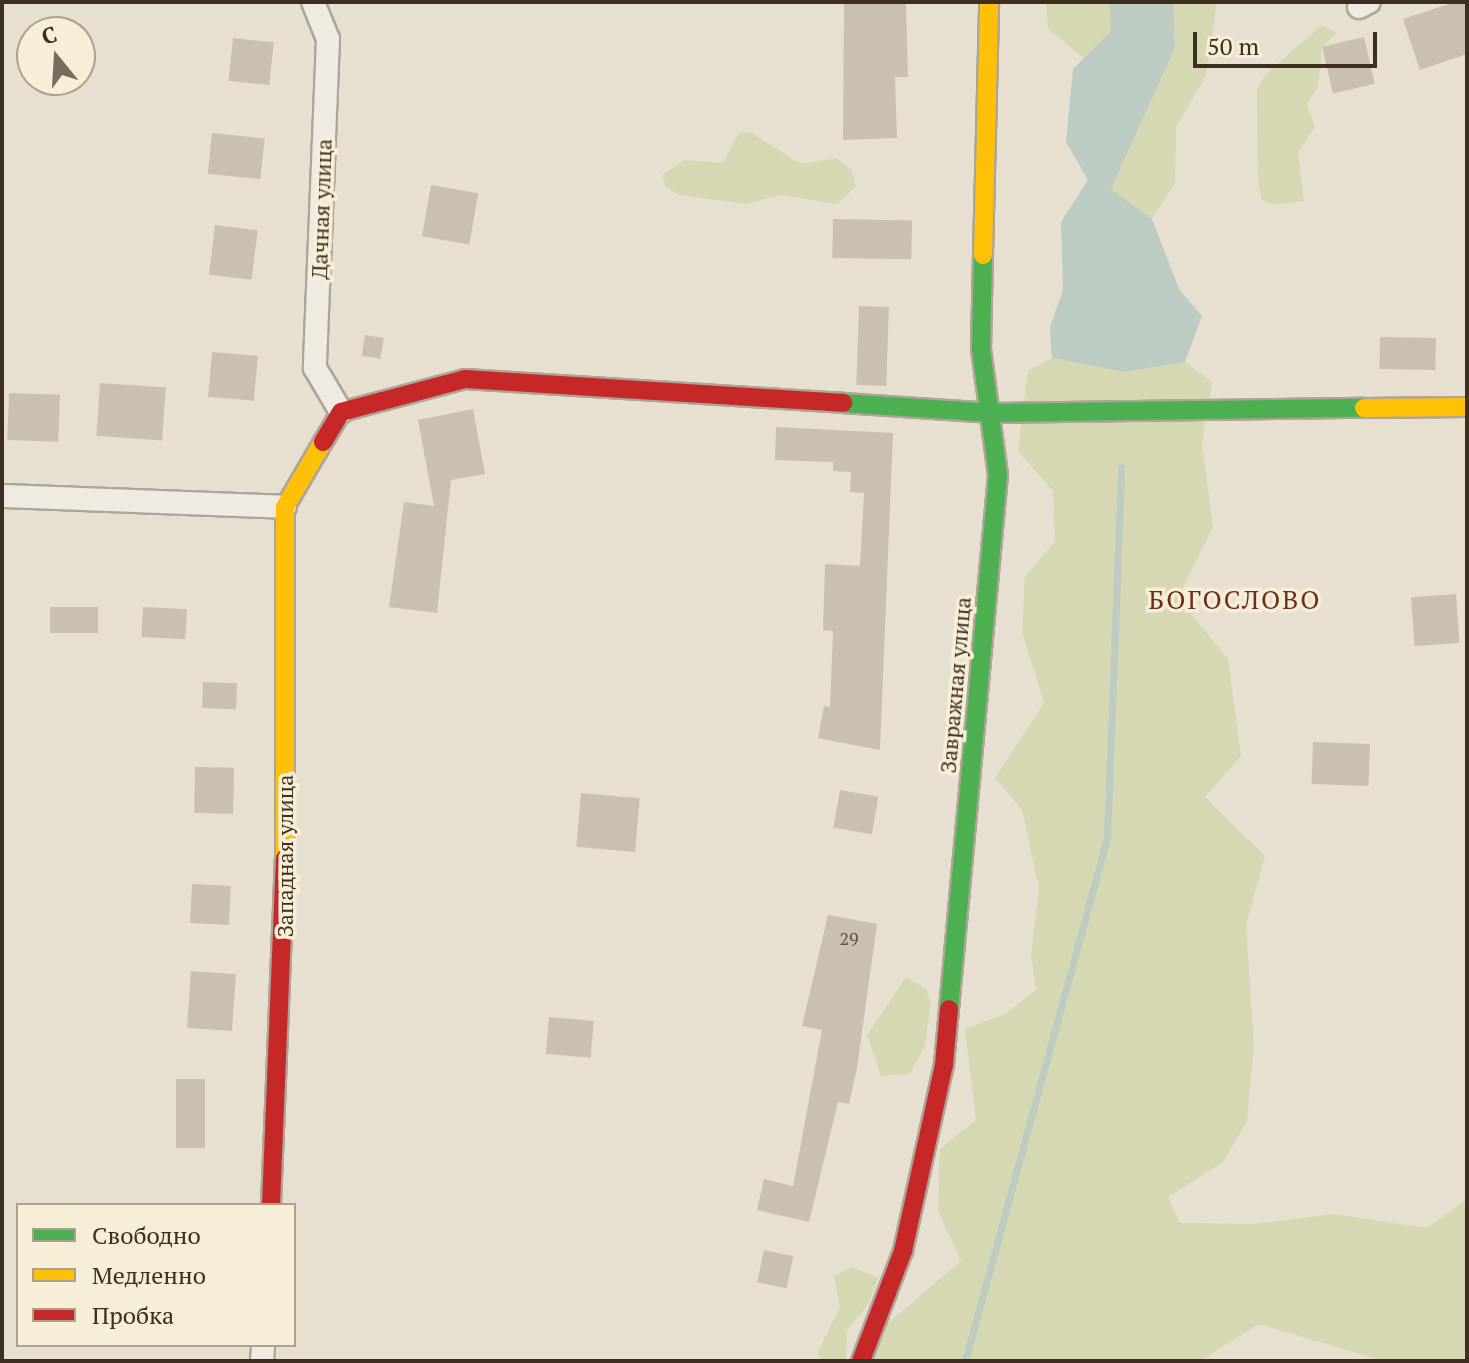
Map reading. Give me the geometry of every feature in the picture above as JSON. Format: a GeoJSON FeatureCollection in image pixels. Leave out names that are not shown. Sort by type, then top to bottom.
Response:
{"type":"FeatureCollection","features":[{"type":"Feature","properties":{"kind":"street","name":"Дачная улица"},"geometry":{"type":"LineString","coordinates":[[313,2],[328,39],[315,368],[341,412]]}},
{"type":"Feature","properties":{"kind":"street","name":"Завражная улица"},"geometry":{"type":"LineString","coordinates":[[861,1361],[903,1251],[944,1065],[998,475],[993,413],[981,349],[989,2]]}},
{"type":"Feature","properties":{"kind":"street"},"geometry":{"type":"LineString","coordinates":[[2,496],[285,507],[341,412],[465,379],[993,413],[1467,407]]}},
{"type":"Feature","properties":{"kind":"street","name":"Западная улица"},"geometry":{"type":"LineString","coordinates":[[271,1203],[285,929],[285,507]]}},
{"type":"Feature","properties":{"kind":"green space"},"geometry":{"type":"Polygon","coordinates":[[[1046,2],[1109,2],[1111,31],[1084,58],[1048,29],[1046,2]]]}},
{"type":"Feature","properties":{"kind":"green space"},"geometry":{"type":"Polygon","coordinates":[[[1173,2],[1217,2],[1206,76],[1176,127],[1175,183],[1152,219],[1111,189],[1175,48],[1173,2]]]}},
{"type":"Feature","properties":{"kind":"green space"},"geometry":{"type":"Polygon","coordinates":[[[1322,25],[1336,33],[1322,48],[1318,86],[1307,104],[1315,127],[1298,152],[1304,201],[1274,205],[1262,200],[1258,183],[1257,90],[1265,75],[1322,25]]]}},
{"type":"Feature","properties":{"kind":"green space"},"geometry":{"type":"Polygon","coordinates":[[[750,132],[801,164],[836,158],[851,170],[856,187],[836,204],[781,195],[747,204],[679,195],[666,187],[662,175],[684,160],[723,163],[739,133],[750,132]]]}},
{"type":"Feature","properties":{"kind":"green space"},"geometry":{"type":"Polygon","coordinates":[[[1052,358],[1124,372],[1185,362],[1212,382],[1202,442],[1213,527],[1178,598],[1228,659],[1241,756],[1205,797],[1265,856],[1246,925],[1254,1046],[1247,1122],[1223,1162],[1168,1197],[1180,1223],[1253,1224],[1334,1214],[1427,1228],[1467,1199],[1467,1361],[1384,1361],[1259,1324],[1200,1361],[873,1361],[887,1324],[961,1261],[938,1211],[940,1149],[976,1120],[965,1029],[1005,1014],[1036,990],[1031,955],[1039,888],[1022,810],[995,778],[1044,703],[1022,632],[1025,578],[1055,541],[1053,491],[1018,451],[1028,371],[1052,358]]]}},
{"type":"Feature","properties":{"kind":"green space"},"geometry":{"type":"Polygon","coordinates":[[[906,977],[926,989],[931,1004],[925,1045],[910,1074],[881,1076],[867,1035],[906,977]]]}},
{"type":"Feature","properties":{"kind":"green space"},"geometry":{"type":"Polygon","coordinates":[[[852,1267],[878,1278],[868,1305],[847,1330],[846,1361],[821,1361],[818,1352],[840,1307],[834,1276],[852,1267]]]}},
{"type":"Feature","properties":{"kind":"shaded area"},"geometry":{"type":"Polygon","coordinates":[[[1109,2],[1173,2],[1175,48],[1111,189],[1152,219],[1179,289],[1202,316],[1185,362],[1124,372],[1052,358],[1050,327],[1063,290],[1061,222],[1088,180],[1066,142],[1073,69],[1111,31],[1109,2]]]}},
{"type":"Feature","properties":{"kind":"building"},"geometry":{"type":"Polygon","coordinates":[[[844,2],[906,2],[908,77],[895,77],[897,138],[843,140],[844,2]]]}},
{"type":"Feature","properties":{"kind":"building"},"geometry":{"type":"Polygon","coordinates":[[[1455,2],[1467,2],[1467,54],[1420,70],[1403,19],[1455,2]]]}},
{"type":"Feature","properties":{"kind":"building"},"geometry":{"type":"Polygon","coordinates":[[[1364,37],[1375,84],[1333,93],[1322,47],[1364,37]]]}},
{"type":"Feature","properties":{"kind":"building"},"geometry":{"type":"Polygon","coordinates":[[[233,38],[274,42],[269,85],[229,81],[233,38]]]}},
{"type":"Feature","properties":{"kind":"building"},"geometry":{"type":"Polygon","coordinates":[[[212,133],[265,139],[260,179],[208,174],[212,133]]]}},
{"type":"Feature","properties":{"kind":"building"},"geometry":{"type":"Polygon","coordinates":[[[431,185],[478,193],[469,245],[422,236],[431,185]]]}},
{"type":"Feature","properties":{"kind":"building"},"geometry":{"type":"Polygon","coordinates":[[[833,219],[912,220],[911,259],[832,258],[833,219]]]}},
{"type":"Feature","properties":{"kind":"building"},"geometry":{"type":"Polygon","coordinates":[[[215,225],[258,230],[252,280],[209,275],[215,225]]]}},
{"type":"Feature","properties":{"kind":"building"},"geometry":{"type":"Polygon","coordinates":[[[859,306],[889,307],[886,386],[856,385],[859,306]]]}},
{"type":"Feature","properties":{"kind":"building"},"geometry":{"type":"Polygon","coordinates":[[[365,335],[384,338],[380,359],[362,356],[365,335]]]}},
{"type":"Feature","properties":{"kind":"building"},"geometry":{"type":"Polygon","coordinates":[[[1380,337],[1436,338],[1435,370],[1379,369],[1380,337]]]}},
{"type":"Feature","properties":{"kind":"building"},"geometry":{"type":"Polygon","coordinates":[[[212,352],[258,356],[254,401],[208,397],[212,352]]]}},
{"type":"Feature","properties":{"kind":"building"},"geometry":{"type":"Polygon","coordinates":[[[100,383],[166,388],[162,440],[96,436],[100,383]]]}},
{"type":"Feature","properties":{"kind":"building"},"geometry":{"type":"Polygon","coordinates":[[[9,393],[60,395],[58,442],[7,440],[9,393]]]}},
{"type":"Feature","properties":{"kind":"building"},"geometry":{"type":"Polygon","coordinates":[[[473,409],[485,474],[451,480],[437,613],[389,607],[404,502],[434,506],[418,420],[473,409]]]}},
{"type":"Feature","properties":{"kind":"building"},"geometry":{"type":"Polygon","coordinates":[[[776,427],[893,433],[880,750],[818,738],[824,706],[830,707],[833,631],[823,630],[825,564],[860,566],[864,493],[850,492],[851,472],[833,471],[833,462],[775,460],[776,427]]]}},
{"type":"Feature","properties":{"kind":"building"},"geometry":{"type":"Polygon","coordinates":[[[1456,594],[1459,643],[1415,646],[1411,597],[1456,594]]]}},
{"type":"Feature","properties":{"kind":"building"},"geometry":{"type":"Polygon","coordinates":[[[50,607],[98,607],[98,633],[50,633],[50,607]]]}},
{"type":"Feature","properties":{"kind":"building"},"geometry":{"type":"Polygon","coordinates":[[[143,607],[187,609],[185,639],[141,637],[143,607]]]}},
{"type":"Feature","properties":{"kind":"building"},"geometry":{"type":"Polygon","coordinates":[[[203,682],[237,683],[236,709],[202,708],[203,682]]]}},
{"type":"Feature","properties":{"kind":"building"},"geometry":{"type":"Polygon","coordinates":[[[1313,742],[1370,744],[1368,786],[1312,784],[1313,742]]]}},
{"type":"Feature","properties":{"kind":"building"},"geometry":{"type":"Polygon","coordinates":[[[195,767],[234,768],[233,814],[194,813],[195,767]]]}},
{"type":"Feature","properties":{"kind":"building"},"geometry":{"type":"Polygon","coordinates":[[[840,790],[878,797],[872,834],[833,827],[840,790]]]}},
{"type":"Feature","properties":{"kind":"building"},"geometry":{"type":"Polygon","coordinates":[[[581,793],[640,798],[635,852],[576,847],[581,793]]]}},
{"type":"Feature","properties":{"kind":"building"},"geometry":{"type":"Polygon","coordinates":[[[192,884],[231,886],[229,925],[190,923],[192,884]]]}},
{"type":"Feature","properties":{"kind":"building"},"geometry":{"type":"Polygon","coordinates":[[[828,915],[877,924],[849,1104],[838,1102],[809,1222],[757,1210],[764,1179],[793,1186],[822,1030],[802,1026],[828,915]]]}},
{"type":"Feature","properties":{"kind":"building"},"geometry":{"type":"Polygon","coordinates":[[[191,971],[236,974],[232,1031],[187,1028],[191,971]]]}},
{"type":"Feature","properties":{"kind":"building"},"geometry":{"type":"Polygon","coordinates":[[[549,1017],[594,1021],[591,1058],[546,1054],[549,1017]]]}},
{"type":"Feature","properties":{"kind":"building"},"geometry":{"type":"Polygon","coordinates":[[[176,1079],[205,1079],[205,1148],[176,1148],[176,1079]]]}},
{"type":"Feature","properties":{"kind":"building"},"geometry":{"type":"Polygon","coordinates":[[[764,1250],[793,1256],[786,1289],[757,1282],[764,1250]]]}},
{"type":"Feature","properties":{"kind":"waterway"},"geometry":{"type":"LineString","coordinates":[[965,1361],[1107,838],[1121,467]]}},
{"type":"Feature","properties":{"kind":"traffic: fast"},"geometry":{"type":"LineString","coordinates":[[949,1009],[998,475],[981,349],[983,255]]}},
{"type":"Feature","properties":{"kind":"traffic: fast"},"geometry":{"type":"LineString","coordinates":[[843,403],[993,413],[1364,408]]}},
{"type":"Feature","properties":{"kind":"traffic: slow"},"geometry":{"type":"LineString","coordinates":[[983,255],[989,2]]}},
{"type":"Feature","properties":{"kind":"traffic: slow"},"geometry":{"type":"LineString","coordinates":[[1364,408],[1467,407]]}},
{"type":"Feature","properties":{"kind":"traffic: slow"},"geometry":{"type":"LineString","coordinates":[[285,858],[285,507],[323,442]]}},
{"type":"Feature","properties":{"kind":"traffic: jam"},"geometry":{"type":"LineString","coordinates":[[323,442],[341,412],[465,379],[843,403]]}},
{"type":"Feature","properties":{"kind":"traffic: jam"},"geometry":{"type":"LineString","coordinates":[[271,1203],[285,858]]}},
{"type":"Feature","properties":{"kind":"traffic: jam"},"geometry":{"type":"LineString","coordinates":[[861,1361],[903,1251],[944,1065],[949,1009]]}},
{"type":"Feature","properties":{"kind":"district","name":"БОГОСЛОВО"},"geometry":{"type":"Point","coordinates":[1235,600]}}]}
